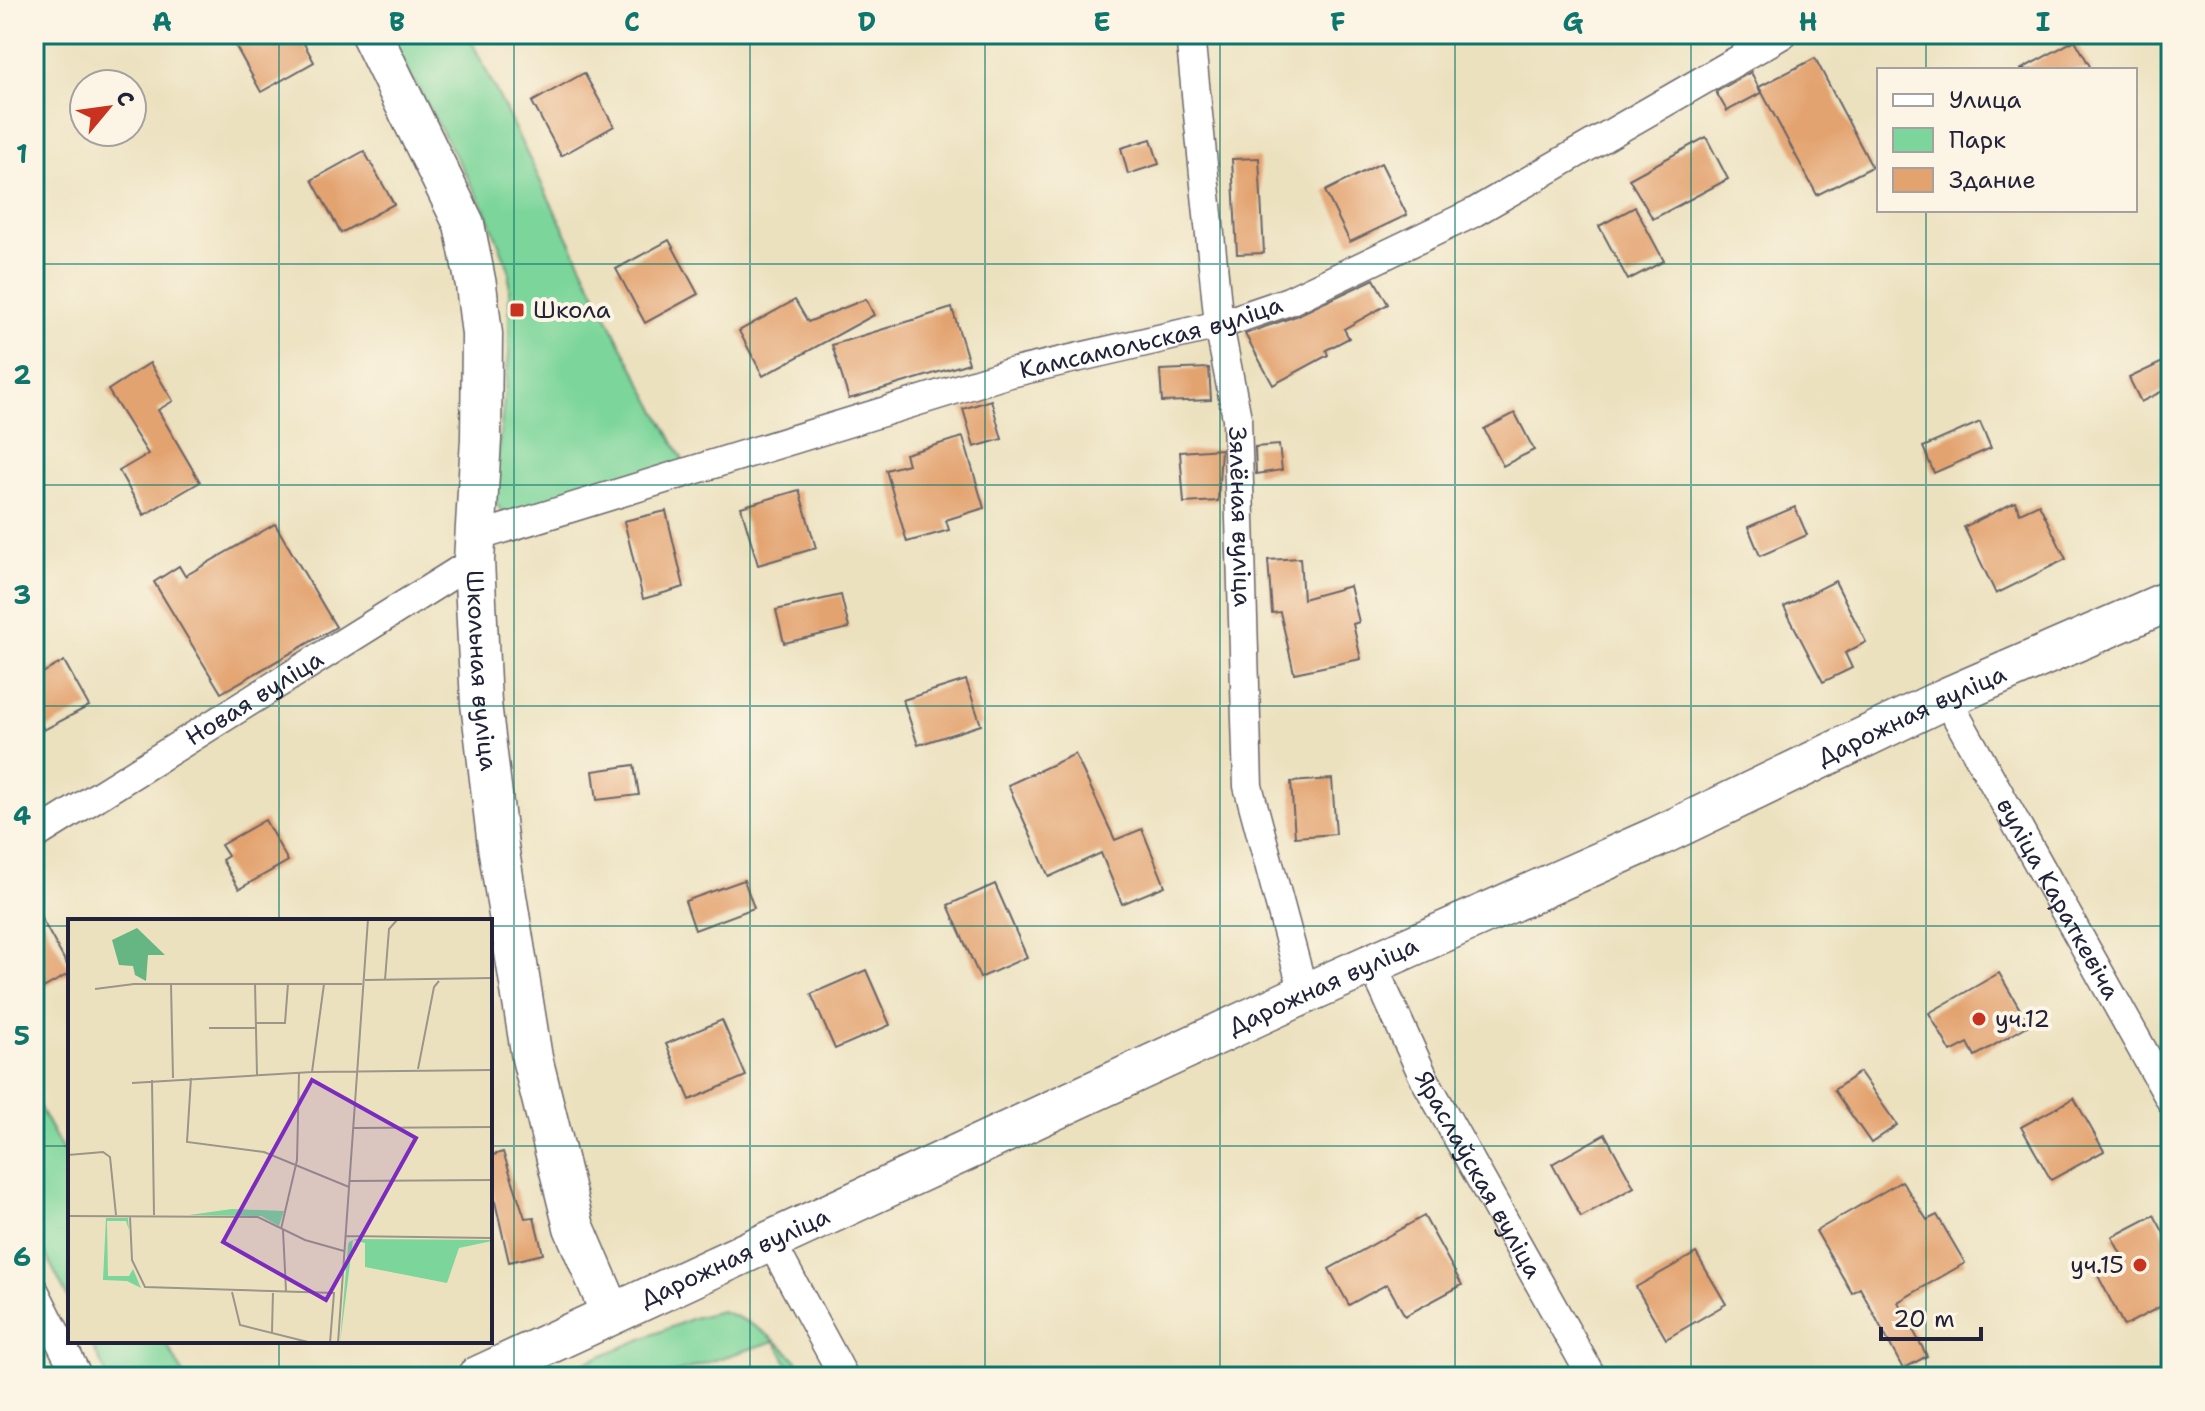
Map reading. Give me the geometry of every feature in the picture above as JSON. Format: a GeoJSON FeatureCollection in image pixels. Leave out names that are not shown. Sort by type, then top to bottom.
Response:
{"type":"FeatureCollection","features":[{"type":"Feature","properties":{"kind":"main road","name":"Школьная вуліца"},"geometry":{"type":"LineString","coordinates":[[371,34],[464,224],[470,255],[482,334],[475,549],[485,735],[498,846],[532,1058],[574,1227],[611,1313]]}},
{"type":"Feature","properties":{"kind":"main road","name":"Дарожная вуліца"},"geometry":{"type":"LineString","coordinates":[[477,1377],[1304,994],[1373,966],[1655,838],[1946,698],[2171,600]]}},
{"type":"Feature","properties":{"kind":"street","name":"Зялёная вуліца"},"geometry":{"type":"LineString","coordinates":[[1190,34],[1219,325],[1237,418],[1248,786],[1304,994]]}},
{"type":"Feature","properties":{"kind":"street","name":"Камсамольская вуліца"},"geometry":{"type":"LineString","coordinates":[[475,549],[1006,374],[1219,325],[1289,301],[1473,213],[1783,34]]}},
{"type":"Feature","properties":{"kind":"street","name":"Новая вуліца"},"geometry":{"type":"LineString","coordinates":[[34,836],[475,549]]}},
{"type":"Feature","properties":{"kind":"street","name":"вуліца Караткевіча"},"geometry":{"type":"LineString","coordinates":[[1946,698],[2171,1101]]}},
{"type":"Feature","properties":{"kind":"street","name":"Яраслаўская вуліца"},"geometry":{"type":"LineString","coordinates":[[1373,966],[1424,1078],[1592,1377]]}},
{"type":"Feature","properties":{"kind":"street"},"geometry":{"type":"LineString","coordinates":[[771,1242],[844,1377]]}},
{"type":"Feature","properties":{"kind":"street"},"geometry":{"type":"LineString","coordinates":[[34,1290],[78,1377]]}},
{"type":"Feature","properties":{"kind":"green space"},"geometry":{"type":"Polygon","coordinates":[[[388,34],[468,34],[620,343],[685,464],[504,515],[493,498],[509,354],[509,270],[486,211],[388,34]]]}},
{"type":"Feature","properties":{"kind":"green space"},"geometry":{"type":"Polygon","coordinates":[[[34,1097],[68,1160],[68,1298],[34,1232],[34,1097]]]}},
{"type":"Feature","properties":{"kind":"green space"},"geometry":{"type":"Polygon","coordinates":[[[721,1311],[747,1322],[775,1341],[662,1377],[550,1377],[693,1318],[721,1311]]]}},
{"type":"Feature","properties":{"kind":"green space"},"geometry":{"type":"Polygon","coordinates":[[[775,1342],[810,1377],[795,1377],[775,1342]]]}},
{"type":"Feature","properties":{"kind":"green space"},"geometry":{"type":"Polygon","coordinates":[[[91,1343],[166,1343],[185,1377],[108,1377],[91,1343]]]}},
{"type":"Feature","properties":{"kind":"building"},"geometry":{"type":"Polygon","coordinates":[[[229,34],[299,34],[314,62],[261,92],[229,34]]]}},
{"type":"Feature","properties":{"kind":"building"},"geometry":{"type":"Polygon","coordinates":[[[2075,40],[2091,68],[2024,68],[2075,40]]]}},
{"type":"Feature","properties":{"kind":"building"},"geometry":{"type":"Polygon","coordinates":[[[1815,58],[1872,167],[1817,195],[1759,87],[1815,58]]]}},
{"type":"Feature","properties":{"kind":"building"},"geometry":{"type":"Polygon","coordinates":[[[1751,72],[1761,93],[1727,111],[1716,92],[1751,72]]]}},
{"type":"Feature","properties":{"kind":"building"},"geometry":{"type":"Polygon","coordinates":[[[584,73],[614,126],[561,156],[532,102],[584,73]]]}},
{"type":"Feature","properties":{"kind":"building"},"geometry":{"type":"Polygon","coordinates":[[[1706,137],[1728,179],[1653,219],[1629,179],[1706,137]]]}},
{"type":"Feature","properties":{"kind":"building"},"geometry":{"type":"Polygon","coordinates":[[[1151,139],[1159,164],[1128,174],[1121,148],[1151,139]]]}},
{"type":"Feature","properties":{"kind":"building"},"geometry":{"type":"Polygon","coordinates":[[[364,151],[394,204],[341,233],[312,180],[364,151]]]}},
{"type":"Feature","properties":{"kind":"building"},"geometry":{"type":"Polygon","coordinates":[[[1259,158],[1264,253],[1237,254],[1232,159],[1259,158]]]}},
{"type":"Feature","properties":{"kind":"building"},"geometry":{"type":"Polygon","coordinates":[[[1381,163],[1407,215],[1350,242],[1325,191],[1381,163]]]}},
{"type":"Feature","properties":{"kind":"building"},"geometry":{"type":"Polygon","coordinates":[[[1635,207],[1664,261],[1628,280],[1599,226],[1635,207]]]}},
{"type":"Feature","properties":{"kind":"building"},"geometry":{"type":"Polygon","coordinates":[[[669,240],[698,294],[645,323],[616,269],[669,240]]]}},
{"type":"Feature","properties":{"kind":"building"},"geometry":{"type":"Polygon","coordinates":[[[1374,279],[1388,304],[1344,329],[1349,338],[1326,350],[1328,355],[1273,385],[1245,334],[1296,316],[1374,279]]]}},
{"type":"Feature","properties":{"kind":"building"},"geometry":{"type":"Polygon","coordinates":[[[866,299],[874,315],[763,376],[739,331],[795,300],[808,322],[866,299]]]}},
{"type":"Feature","properties":{"kind":"building"},"geometry":{"type":"Polygon","coordinates":[[[952,308],[969,363],[849,399],[832,345],[952,308]]]}},
{"type":"Feature","properties":{"kind":"building"},"geometry":{"type":"Polygon","coordinates":[[[2171,358],[2171,387],[2141,402],[2129,378],[2171,358]]]}},
{"type":"Feature","properties":{"kind":"building"},"geometry":{"type":"Polygon","coordinates":[[[150,363],[173,401],[158,410],[200,482],[144,515],[119,471],[148,454],[108,390],[150,363]]]}},
{"type":"Feature","properties":{"kind":"building"},"geometry":{"type":"Polygon","coordinates":[[[1209,368],[1211,400],[1162,402],[1160,370],[1209,368]]]}},
{"type":"Feature","properties":{"kind":"building"},"geometry":{"type":"Polygon","coordinates":[[[991,400],[1002,439],[974,447],[963,409],[991,400]]]}},
{"type":"Feature","properties":{"kind":"building"},"geometry":{"type":"Polygon","coordinates":[[[1515,413],[1534,450],[1503,466],[1484,429],[1515,413]]]}},
{"type":"Feature","properties":{"kind":"building"},"geometry":{"type":"Polygon","coordinates":[[[1980,422],[1991,448],[1934,473],[1923,447],[1980,422]]]}},
{"type":"Feature","properties":{"kind":"building"},"geometry":{"type":"Polygon","coordinates":[[[963,437],[984,508],[946,520],[949,530],[907,542],[886,470],[908,464],[905,454],[963,437]]]}},
{"type":"Feature","properties":{"kind":"building"},"geometry":{"type":"Polygon","coordinates":[[[1279,445],[1282,470],[1256,474],[1255,447],[1279,445]]]}},
{"type":"Feature","properties":{"kind":"building"},"geometry":{"type":"Polygon","coordinates":[[[1221,449],[1218,501],[1184,503],[1180,452],[1221,449]]]}},
{"type":"Feature","properties":{"kind":"building"},"geometry":{"type":"Polygon","coordinates":[[[799,490],[816,548],[758,565],[741,507],[799,490]]]}},
{"type":"Feature","properties":{"kind":"building"},"geometry":{"type":"Polygon","coordinates":[[[2015,502],[2020,513],[2039,504],[2066,559],[1996,594],[1964,527],[2015,502]]]}},
{"type":"Feature","properties":{"kind":"building"},"geometry":{"type":"Polygon","coordinates":[[[1795,507],[1807,535],[1760,556],[1748,527],[1795,507]]]}},
{"type":"Feature","properties":{"kind":"building"},"geometry":{"type":"Polygon","coordinates":[[[666,511],[684,587],[643,599],[624,521],[666,511]]]}},
{"type":"Feature","properties":{"kind":"building"},"geometry":{"type":"Polygon","coordinates":[[[275,524],[336,627],[221,693],[154,582],[179,566],[185,576],[275,524]]]}},
{"type":"Feature","properties":{"kind":"building"},"geometry":{"type":"Polygon","coordinates":[[[1300,558],[1303,599],[1350,586],[1359,622],[1353,624],[1361,659],[1294,673],[1280,612],[1272,613],[1268,560],[1300,558]]]}},
{"type":"Feature","properties":{"kind":"building"},"geometry":{"type":"Polygon","coordinates":[[[1835,581],[1866,642],[1845,653],[1852,668],[1823,682],[1784,607],[1835,581]]]}},
{"type":"Feature","properties":{"kind":"building"},"geometry":{"type":"Polygon","coordinates":[[[841,595],[849,628],[784,643],[776,610],[841,595]]]}},
{"type":"Feature","properties":{"kind":"building"},"geometry":{"type":"Polygon","coordinates":[[[64,661],[89,706],[44,730],[34,711],[34,678],[64,661]]]}},
{"type":"Feature","properties":{"kind":"building"},"geometry":{"type":"Polygon","coordinates":[[[966,680],[981,725],[918,745],[903,700],[966,680]]]}},
{"type":"Feature","properties":{"kind":"building"},"geometry":{"type":"Polygon","coordinates":[[[1075,754],[1115,840],[1142,829],[1165,886],[1122,904],[1101,853],[1049,877],[1008,785],[1075,754]]]}},
{"type":"Feature","properties":{"kind":"building"},"geometry":{"type":"Polygon","coordinates":[[[634,765],[639,795],[597,800],[593,771],[634,765]]]}},
{"type":"Feature","properties":{"kind":"building"},"geometry":{"type":"Polygon","coordinates":[[[1332,779],[1336,834],[1295,837],[1291,782],[1332,779]]]}},
{"type":"Feature","properties":{"kind":"building"},"geometry":{"type":"Polygon","coordinates":[[[265,820],[288,861],[239,889],[222,860],[228,856],[221,845],[265,820]]]}},
{"type":"Feature","properties":{"kind":"building"},"geometry":{"type":"Polygon","coordinates":[[[744,880],[754,908],[695,930],[685,901],[744,880]]]}},
{"type":"Feature","properties":{"kind":"building"},"geometry":{"type":"Polygon","coordinates":[[[995,884],[1027,957],[980,978],[948,905],[995,884]]]}},
{"type":"Feature","properties":{"kind":"building"},"geometry":{"type":"Polygon","coordinates":[[[34,905],[68,966],[68,974],[34,993],[34,905]]]}},
{"type":"Feature","properties":{"kind":"building"},"geometry":{"type":"Polygon","coordinates":[[[866,970],[890,1025],[835,1049],[811,994],[866,970]]]}},
{"type":"Feature","properties":{"kind":"building","name":"уч.12"},"geometry":{"type":"Polygon","coordinates":[[[1999,973],[2029,1025],[1975,1056],[1968,1043],[1951,1052],[1929,1013],[1999,973]]]}},
{"type":"Feature","properties":{"kind":"building"},"geometry":{"type":"Polygon","coordinates":[[[722,1020],[746,1076],[690,1100],[666,1044],[722,1020]]]}},
{"type":"Feature","properties":{"kind":"building"},"geometry":{"type":"Polygon","coordinates":[[[1860,1072],[1897,1125],[1871,1143],[1834,1090],[1860,1072]]]}},
{"type":"Feature","properties":{"kind":"building"},"geometry":{"type":"Polygon","coordinates":[[[2074,1098],[2104,1151],[2051,1180],[2021,1127],[2074,1098]]]}},
{"type":"Feature","properties":{"kind":"building"},"geometry":{"type":"Polygon","coordinates":[[[1605,1134],[1634,1187],[1581,1217],[1552,1164],[1605,1134]]]}},
{"type":"Feature","properties":{"kind":"building"},"geometry":{"type":"Polygon","coordinates":[[[503,1152],[525,1218],[534,1217],[543,1254],[509,1262],[492,1189],[492,1155],[503,1152]]]}},
{"type":"Feature","properties":{"kind":"building"},"geometry":{"type":"Polygon","coordinates":[[[1902,1181],[1927,1220],[1937,1215],[1965,1263],[1898,1302],[1927,1356],[1903,1369],[1860,1288],[1852,1293],[1816,1231],[1902,1181]]]}},
{"type":"Feature","properties":{"kind":"building","name":"уч.15"},"geometry":{"type":"Polygon","coordinates":[[[2154,1215],[2171,1246],[2171,1301],[2124,1326],[2096,1272],[2123,1258],[2112,1237],[2154,1215]]]}},
{"type":"Feature","properties":{"kind":"building"},"geometry":{"type":"Polygon","coordinates":[[[1424,1216],[1462,1285],[1405,1316],[1387,1284],[1349,1305],[1329,1269],[1424,1216]]]}},
{"type":"Feature","properties":{"kind":"building"},"geometry":{"type":"Polygon","coordinates":[[[1696,1253],[1726,1304],[1666,1339],[1636,1287],[1696,1253]]]}},
{"type":"Feature","properties":{"kind":"place","name":"Школа"},"geometry":{"type":"Point","coordinates":[517,310]}},
{"type":"Feature","properties":{"kind":"place","name":"уч.12"},"geometry":{"type":"Point","coordinates":[1979,1019]}},
{"type":"Feature","properties":{"kind":"place","name":"уч.15"},"geometry":{"type":"Point","coordinates":[2140,1265]}}]}
